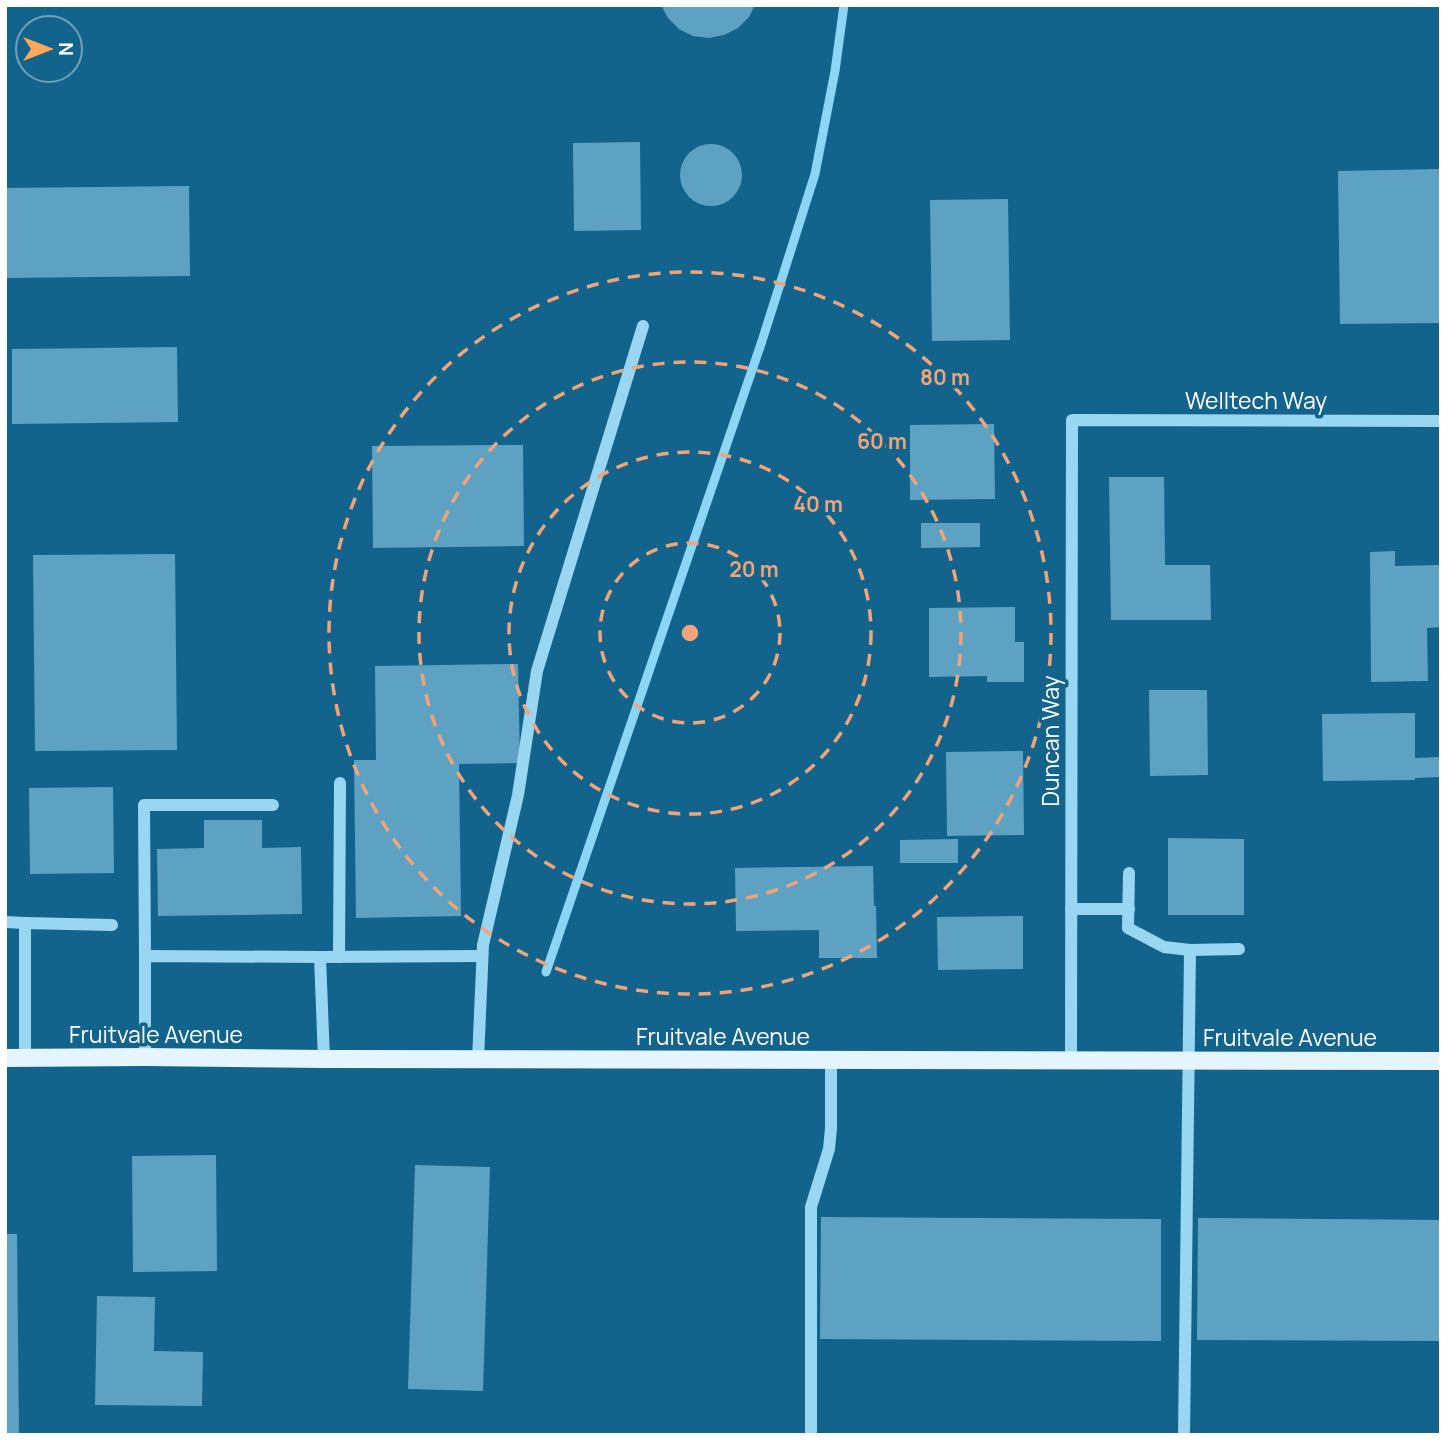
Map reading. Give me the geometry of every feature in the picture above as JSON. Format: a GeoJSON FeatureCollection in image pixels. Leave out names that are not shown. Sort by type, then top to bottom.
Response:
{"type":"FeatureCollection","features":[{"type":"Feature","properties":{"kind":"main road","name":"Fruitvale Avenue"},"geometry":{"type":"LineString","coordinates":[[5,1058],[1441,1062]]}},
{"type":"Feature","properties":{"kind":"street"},"geometry":{"type":"LineString","coordinates":[[478,1060],[481,956],[518,794],[537,671],[643,326]]}},
{"type":"Feature","properties":{"kind":"street","name":"Welltech Way"},"geometry":{"type":"LineString","coordinates":[[1072,420],[1441,421]]}},
{"type":"Feature","properties":{"kind":"street","name":"Duncan Way"},"geometry":{"type":"LineString","coordinates":[[1070,1062],[1072,420]]}},
{"type":"Feature","properties":{"kind":"street"},"geometry":{"type":"LineString","coordinates":[[340,783],[340,957]]}},
{"type":"Feature","properties":{"kind":"street"},"geometry":{"type":"LineString","coordinates":[[145,1057],[144,805],[273,805]]}},
{"type":"Feature","properties":{"kind":"street"},"geometry":{"type":"LineString","coordinates":[[1129,873],[1128,928],[1164,947],[1190,950],[1239,949]]}},
{"type":"Feature","properties":{"kind":"street"},"geometry":{"type":"LineString","coordinates":[[1071,909],[1129,909]]}},
{"type":"Feature","properties":{"kind":"street"},"geometry":{"type":"LineString","coordinates":[[5,922],[112,925]]}},
{"type":"Feature","properties":{"kind":"street"},"geometry":{"type":"LineString","coordinates":[[25,923],[25,1058]]}},
{"type":"Feature","properties":{"kind":"street"},"geometry":{"type":"LineString","coordinates":[[1184,1435],[1190,950]]}},
{"type":"Feature","properties":{"kind":"street"},"geometry":{"type":"LineString","coordinates":[[145,956],[481,956]]}},
{"type":"Feature","properties":{"kind":"street"},"geometry":{"type":"LineString","coordinates":[[320,957],[324,1059]]}},
{"type":"Feature","properties":{"kind":"street"},"geometry":{"type":"LineString","coordinates":[[811,1435],[811,1207],[828,1149],[831,1128],[831,1061]]}},
{"type":"Feature","properties":{"kind":"building"},"geometry":{"type":"Polygon","coordinates":[[[661,5],[755,5],[749,17],[738,28],[709,38],[693,36],[679,29],[668,18],[661,5]]]}},
{"type":"Feature","properties":{"kind":"building"},"geometry":{"type":"Polygon","coordinates":[[[640,142],[641,230],[574,231],[573,143],[640,142]]]}},
{"type":"Feature","properties":{"kind":"building"},"geometry":{"type":"Polygon","coordinates":[[[711,144],[723,146],[733,153],[740,163],[740,187],[733,197],[723,204],[711,206],[699,204],[689,197],[682,187],[680,175],[682,163],[689,153],[699,146],[711,144]]]}},
{"type":"Feature","properties":{"kind":"building"},"geometry":{"type":"Polygon","coordinates":[[[1441,169],[1441,323],[1340,324],[1338,171],[1441,169]]]}},
{"type":"Feature","properties":{"kind":"building"},"geometry":{"type":"Polygon","coordinates":[[[189,186],[190,276],[5,278],[5,188],[189,186]]]}},
{"type":"Feature","properties":{"kind":"building"},"geometry":{"type":"Polygon","coordinates":[[[1008,199],[1010,340],[932,341],[930,200],[1008,199]]]}},
{"type":"Feature","properties":{"kind":"building"},"geometry":{"type":"Polygon","coordinates":[[[177,347],[178,422],[12,424],[12,349],[177,347]]]}},
{"type":"Feature","properties":{"kind":"building"},"geometry":{"type":"Polygon","coordinates":[[[994,424],[995,499],[910,500],[910,425],[994,424]]]}},
{"type":"Feature","properties":{"kind":"building"},"geometry":{"type":"Polygon","coordinates":[[[523,445],[524,546],[373,548],[372,446],[523,445]]]}},
{"type":"Feature","properties":{"kind":"building"},"geometry":{"type":"Polygon","coordinates":[[[1109,477],[1164,477],[1165,565],[1210,565],[1211,620],[1111,620],[1109,477]]]}},
{"type":"Feature","properties":{"kind":"building"},"geometry":{"type":"Polygon","coordinates":[[[921,523],[980,523],[980,547],[921,548],[921,523]]]}},
{"type":"Feature","properties":{"kind":"building"},"geometry":{"type":"Polygon","coordinates":[[[1395,551],[1395,566],[1441,565],[1441,627],[1427,628],[1428,681],[1371,682],[1370,552],[1395,551]]]}},
{"type":"Feature","properties":{"kind":"building"},"geometry":{"type":"Polygon","coordinates":[[[175,554],[177,750],[35,751],[33,555],[175,554]]]}},
{"type":"Feature","properties":{"kind":"building"},"geometry":{"type":"Polygon","coordinates":[[[1015,607],[1015,642],[1024,642],[1024,682],[987,682],[987,676],[929,677],[929,608],[1015,607]]]}},
{"type":"Feature","properties":{"kind":"building"},"geometry":{"type":"Polygon","coordinates":[[[518,664],[520,763],[459,764],[461,916],[356,918],[354,760],[376,760],[375,666],[518,664]]]}},
{"type":"Feature","properties":{"kind":"building"},"geometry":{"type":"Polygon","coordinates":[[[1149,690],[1207,690],[1208,775],[1150,776],[1149,690]]]}},
{"type":"Feature","properties":{"kind":"building"},"geometry":{"type":"Polygon","coordinates":[[[1415,713],[1415,758],[1441,757],[1441,777],[1415,780],[1323,781],[1322,714],[1415,713]]]}},
{"type":"Feature","properties":{"kind":"building"},"geometry":{"type":"Polygon","coordinates":[[[1023,751],[1024,835],[947,836],[946,752],[1023,751]]]}},
{"type":"Feature","properties":{"kind":"building"},"geometry":{"type":"Polygon","coordinates":[[[113,787],[114,873],[30,874],[29,788],[113,787]]]}},
{"type":"Feature","properties":{"kind":"building"},"geometry":{"type":"Polygon","coordinates":[[[204,820],[262,820],[262,848],[301,847],[302,914],[158,916],[157,849],[204,848],[204,820]]]}},
{"type":"Feature","properties":{"kind":"building"},"geometry":{"type":"Polygon","coordinates":[[[1168,838],[1244,839],[1244,915],[1168,915],[1168,838]]]}},
{"type":"Feature","properties":{"kind":"building"},"geometry":{"type":"Polygon","coordinates":[[[958,839],[958,863],[900,863],[900,840],[958,839]]]}},
{"type":"Feature","properties":{"kind":"building"},"geometry":{"type":"Polygon","coordinates":[[[873,866],[877,958],[819,958],[819,930],[736,931],[735,868],[873,866]]]}},
{"type":"Feature","properties":{"kind":"building"},"geometry":{"type":"Polygon","coordinates":[[[1023,916],[1023,969],[938,970],[937,917],[1023,916]]]}},
{"type":"Feature","properties":{"kind":"building"},"geometry":{"type":"Polygon","coordinates":[[[216,1155],[217,1271],[133,1272],[132,1156],[216,1155]]]}},
{"type":"Feature","properties":{"kind":"building"},"geometry":{"type":"Polygon","coordinates":[[[415,1165],[490,1167],[483,1391],[408,1389],[415,1165]]]}},
{"type":"Feature","properties":{"kind":"building"},"geometry":{"type":"Polygon","coordinates":[[[821,1217],[1161,1219],[1161,1341],[820,1339],[821,1217]]]}},
{"type":"Feature","properties":{"kind":"building"},"geometry":{"type":"Polygon","coordinates":[[[1198,1218],[1441,1220],[1441,1341],[1197,1340],[1198,1218]]]}},
{"type":"Feature","properties":{"kind":"building"},"geometry":{"type":"Polygon","coordinates":[[[5,1234],[17,1234],[19,1435],[5,1435],[5,1234]]]}},
{"type":"Feature","properties":{"kind":"building"},"geometry":{"type":"Polygon","coordinates":[[[97,1296],[155,1297],[154,1351],[203,1352],[202,1406],[95,1405],[97,1296]]]}},
{"type":"Feature","properties":{"kind":"waterway"},"geometry":{"type":"LineString","coordinates":[[546,972],[762,341],[815,174],[835,71],[844,5]]}}]}
